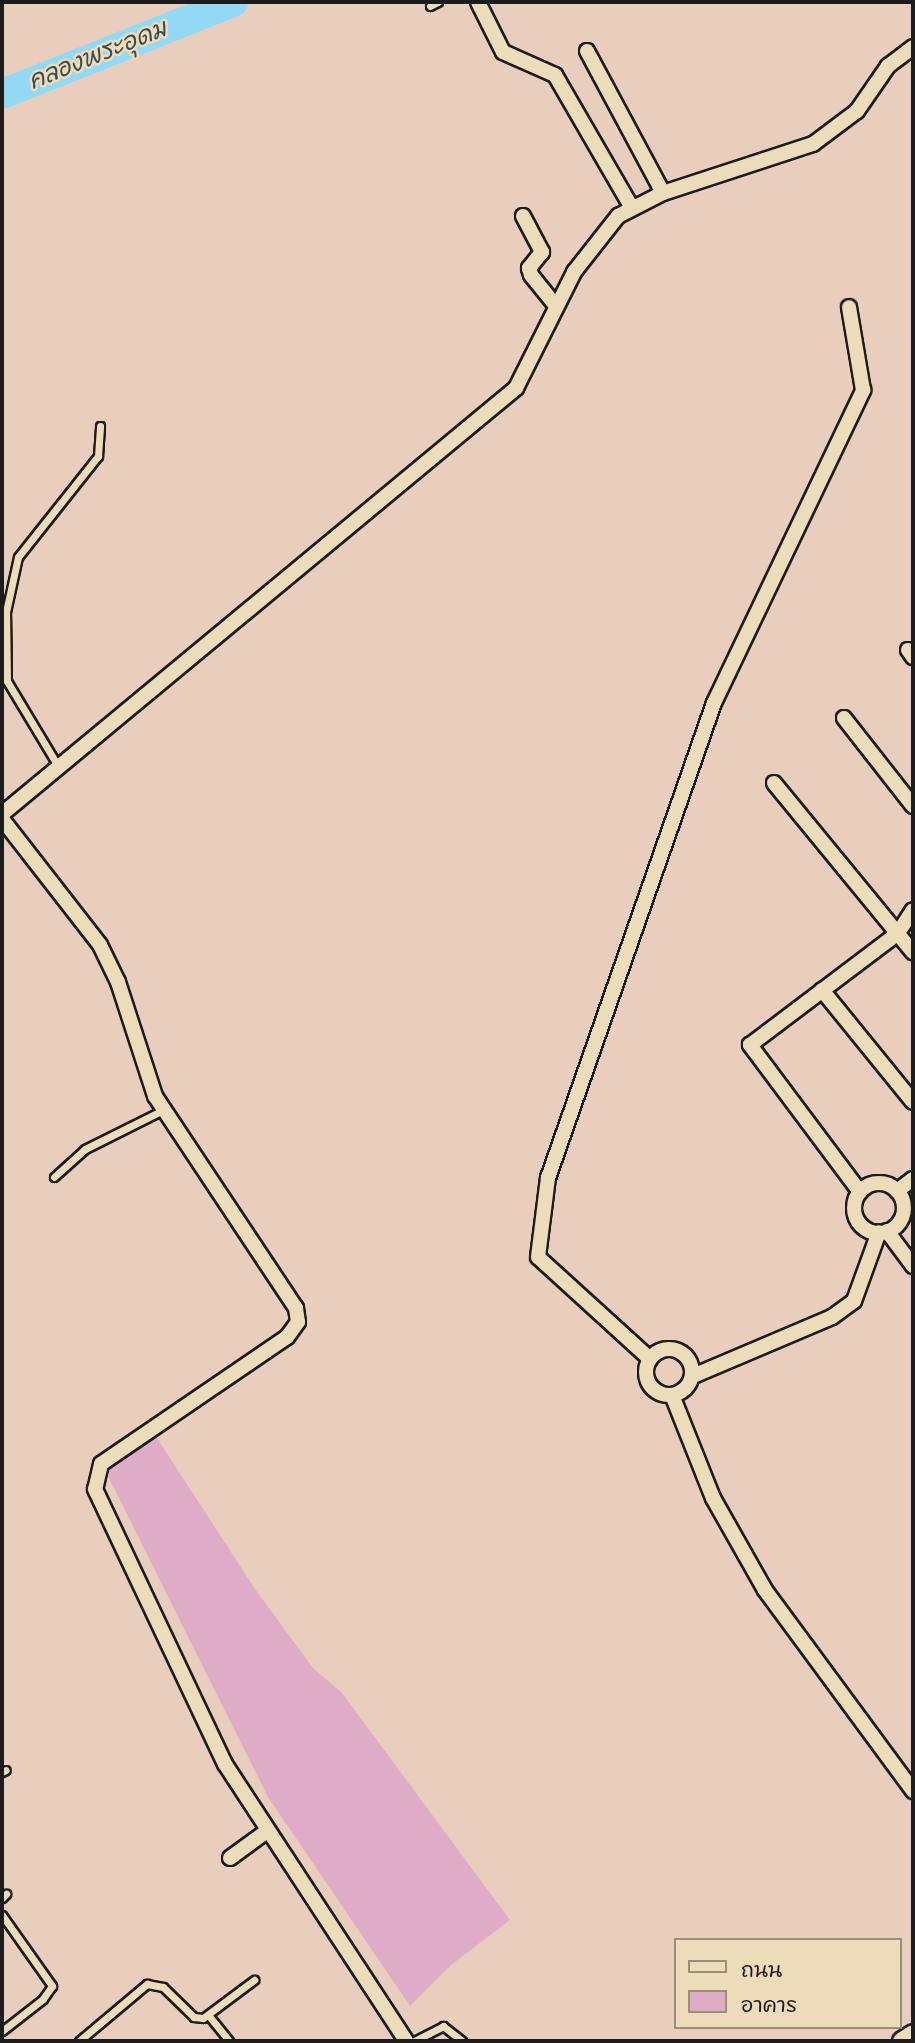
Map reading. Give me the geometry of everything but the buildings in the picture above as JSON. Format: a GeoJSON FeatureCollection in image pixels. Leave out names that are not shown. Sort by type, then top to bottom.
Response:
{"type":"FeatureCollection","features":[{"type":"Feature","properties":{"kind":"main road"},"geometry":{"type":"LineString","coordinates":[[902,2041],[913,2034]]}},
{"type":"Feature","properties":{"kind":"street"},"geometry":{"type":"LineString","coordinates":[[481,3],[503,52],[555,75],[631,206]]}},
{"type":"Feature","properties":{"kind":"street"},"geometry":{"type":"LineString","coordinates":[[406,2041],[225,1764],[95,1489],[101,1464],[287,1337],[298,1322],[296,1308],[163,1110],[105,954],[2,816],[58,766],[429,456],[498,406],[528,370],[555,305],[574,272],[631,206],[813,144],[839,129],[888,66],[913,47]]}},
{"type":"Feature","properties":{"kind":"street"},"geometry":{"type":"LineString","coordinates":[[587,51],[663,193]]}},
{"type":"Feature","properties":{"kind":"street"},"geometry":{"type":"LineString","coordinates":[[523,216],[542,252],[529,268],[531,275],[555,305]]}},
{"type":"Feature","properties":{"kind":"street"},"geometry":{"type":"LineString","coordinates":[[650,1359],[538,1257],[548,1178],[714,703],[863,390],[849,307]]}},
{"type":"Feature","properties":{"kind":"street"},"geometry":{"type":"LineString","coordinates":[[844,718],[913,806]]}},
{"type":"Feature","properties":{"kind":"street"},"geometry":{"type":"LineString","coordinates":[[774,783],[913,952]]}},
{"type":"Feature","properties":{"kind":"street"},"geometry":{"type":"LineString","coordinates":[[913,910],[898,933],[750,1045],[860,1192],[856,1215],[865,1228],[883,1232],[913,1266]]}},
{"type":"Feature","properties":{"kind":"street"},"geometry":{"type":"LineString","coordinates":[[822,990],[913,1102]]}},
{"type":"Feature","properties":{"kind":"street"},"geometry":{"type":"LineString","coordinates":[[897,1191],[913,1178]]}},
{"type":"Feature","properties":{"kind":"street"},"geometry":{"type":"LineString","coordinates":[[693,1376],[690,1360],[678,1350],[662,1349],[650,1359],[648,1381],[657,1392],[672,1395],[685,1389],[693,1376],[832,1317],[854,1301],[883,1232],[902,1215],[897,1191],[883,1183],[860,1192]]}},
{"type":"Feature","properties":{"kind":"street"},"geometry":{"type":"LineString","coordinates":[[672,1395],[713,1498],[765,1590],[913,1791]]}},
{"type":"Feature","properties":{"kind":"street"},"geometry":{"type":"LineString","coordinates":[[230,1858],[267,1831]]}},
{"type":"Feature","properties":{"kind":"lane"},"geometry":{"type":"LineString","coordinates":[[58,766],[7,681],[6,612],[18,556],[98,456],[100,426]]}},
{"type":"Feature","properties":{"kind":"lane"},"geometry":{"type":"LineString","coordinates":[[54,1177],[85,1149],[163,1110]]}},
{"type":"Feature","properties":{"kind":"lane"},"geometry":{"type":"LineString","coordinates":[[2,1915],[52,1986],[43,1999],[2,2031]]}},
{"type":"Feature","properties":{"kind":"lane"},"geometry":{"type":"LineString","coordinates":[[79,2041],[152,1983],[194,2017],[209,2016],[254,1980]]}},
{"type":"Feature","properties":{"kind":"lane"},"geometry":{"type":"LineString","coordinates":[[209,2016],[229,2041]]}},
{"type":"Feature","properties":{"kind":"lane"},"geometry":{"type":"LineString","coordinates":[[414,2041],[443,2026],[462,2041]]}},
{"type":"Feature","properties":{"kind":"waterway","name":"คลองพระอุดม"},"geometry":{"type":"LineString","coordinates":[[2,94],[233,2]]}}]}
